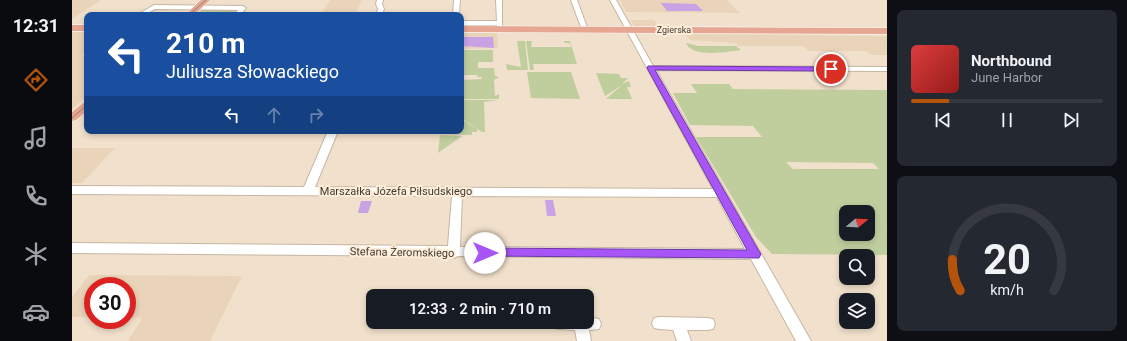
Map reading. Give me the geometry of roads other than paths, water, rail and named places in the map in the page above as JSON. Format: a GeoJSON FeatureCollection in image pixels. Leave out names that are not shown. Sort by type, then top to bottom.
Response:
{"type":"FeatureCollection","features":[{"type":"Feature","properties":{"kind":"main road"},"geometry":{"type":"LineString","coordinates":[[192,12],[206,0]]}},
{"type":"Feature","properties":{"kind":"main road","name":"Zgierska"},"geometry":{"type":"LineString","coordinates":[[464,29],[500,26],[585,30],[887,31]]}},
{"type":"Feature","properties":{"kind":"main road"},"geometry":{"type":"LineString","coordinates":[[72,28],[84,28]]}},
{"type":"Feature","properties":{"kind":"main road"},"geometry":{"type":"LineString","coordinates":[[72,118],[84,108]]}},
{"type":"Feature","properties":{"kind":"street"},"geometry":{"type":"LineString","coordinates":[[380,0],[380,12]]}},
{"type":"Feature","properties":{"kind":"street"},"geometry":{"type":"LineString","coordinates":[[456,12],[458,0]]}},
{"type":"Feature","properties":{"kind":"street"},"geometry":{"type":"LineString","coordinates":[[464,23],[500,26],[499,0]]}},
{"type":"Feature","properties":{"kind":"street"},"geometry":{"type":"LineString","coordinates":[[574,0],[585,30]]}},
{"type":"Feature","properties":{"kind":"street"},"geometry":{"type":"LineString","coordinates":[[613,0],[804,341]]}},
{"type":"Feature","properties":{"kind":"street"},"geometry":{"type":"LineString","coordinates":[[144,12],[154,7],[243,8],[240,12]]}},
{"type":"Feature","properties":{"kind":"street"},"geometry":{"type":"LineString","coordinates":[[651,68],[887,69]]}},
{"type":"Feature","properties":{"kind":"street"},"geometry":{"type":"LineString","coordinates":[[308,191],[331,134]]}},
{"type":"Feature","properties":{"kind":"street","name":"Marszałka Józefa Piłsudskiego"},"geometry":{"type":"LineString","coordinates":[[72,190],[720,193]]}},
{"type":"Feature","properties":{"kind":"street"},"geometry":{"type":"LineString","coordinates":[[454,253],[457,192]]}},
{"type":"Feature","properties":{"kind":"street","name":"Stefana Żeromskiego"},"geometry":{"type":"LineString","coordinates":[[72,248],[454,253],[756,254]]}},
{"type":"Feature","properties":{"kind":"street"},"geometry":{"type":"LineString","coordinates":[[660,323],[708,324]]}},
{"type":"Feature","properties":{"kind":"street"},"geometry":{"type":"LineString","coordinates":[[678,324],[684,341]]}},
{"type":"Feature","properties":{"kind":"street"},"geometry":{"type":"LineString","coordinates":[[584,341],[586,329]]}},
{"type":"Feature","properties":{"kind":"tram line"},"geometry":{"type":"LineString","coordinates":[[192,12],[206,0]]}},
{"type":"Feature","properties":{"kind":"tram line"},"geometry":{"type":"LineString","coordinates":[[72,118],[84,108]]}}]}
